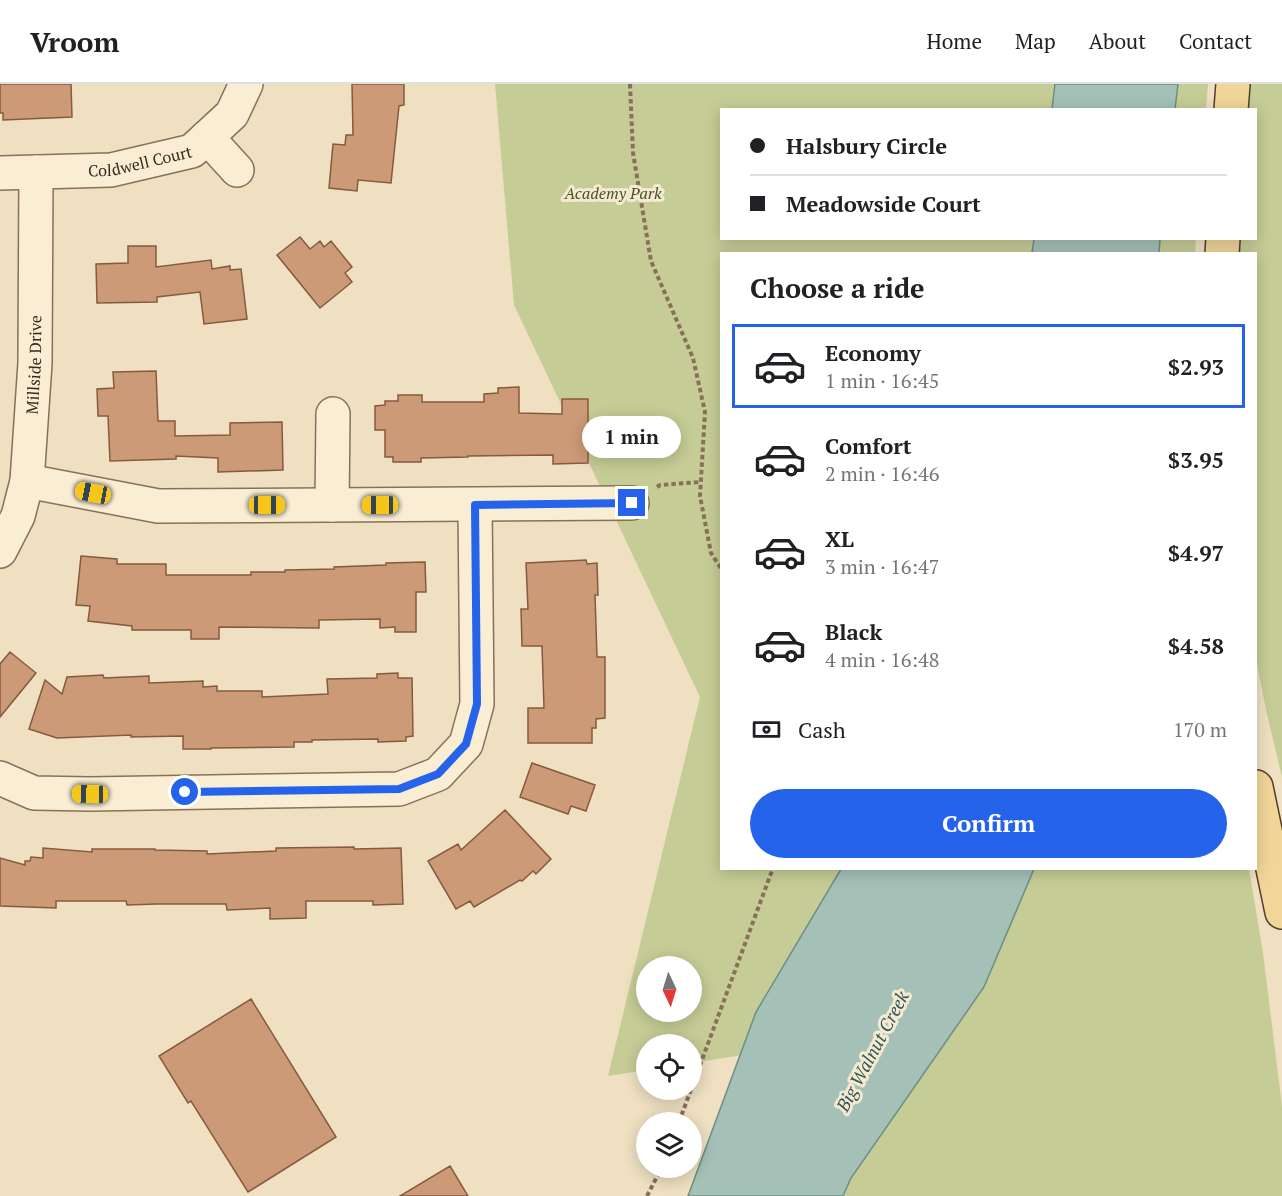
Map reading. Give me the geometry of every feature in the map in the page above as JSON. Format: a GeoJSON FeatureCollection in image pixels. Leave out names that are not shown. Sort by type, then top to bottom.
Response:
{"type":"FeatureCollection","features":[{"type":"Feature","properties":{"kind":"main road"},"geometry":{"type":"LineString","coordinates":[[1231,108],[1233,84]]}},
{"type":"Feature","properties":{"kind":"main road"},"geometry":{"type":"LineString","coordinates":[[1257,792],[1282,912]]}},
{"type":"Feature","properties":{"kind":"street","name":"Coldwell Court"},"geometry":{"type":"LineString","coordinates":[[0,173],[111,170],[192,151],[232,114],[246,84]]}},
{"type":"Feature","properties":{"kind":"street"},"geometry":{"type":"LineString","coordinates":[[207,137],[237,170]]}},
{"type":"Feature","properties":{"kind":"street","name":"Millside Drive"},"geometry":{"type":"LineString","coordinates":[[0,551],[18,516],[27,481],[35,363],[36,172]]}},
{"type":"Feature","properties":{"kind":"street"},"geometry":{"type":"LineString","coordinates":[[332,505],[333,414]]}},
{"type":"Feature","properties":{"kind":"street"},"geometry":{"type":"LineString","coordinates":[[27,481],[158,506],[632,503]]}},
{"type":"Feature","properties":{"kind":"street"},"geometry":{"type":"LineString","coordinates":[[0,778],[34,793],[90,794],[399,789],[438,774],[466,744],[477,704],[475,505]]}},
{"type":"Feature","properties":{"kind":"path"},"geometry":{"type":"LineString","coordinates":[[630,84],[633,153],[651,261],[693,358],[705,412],[700,496],[711,553],[720,567]]}},
{"type":"Feature","properties":{"kind":"path"},"geometry":{"type":"LineString","coordinates":[[632,503],[660,485],[700,482]]}},
{"type":"Feature","properties":{"kind":"path"},"geometry":{"type":"LineString","coordinates":[[684,1112],[772,870]]}},
{"type":"Feature","properties":{"kind":"path"},"geometry":{"type":"LineString","coordinates":[[647,1196],[656,1178]]}},
{"type":"Feature","properties":{"kind":"green space","name":"Academy Park"},"geometry":{"type":"Polygon","coordinates":[[[495,84],[1134,84],[1131,108],[720,108],[720,240],[1114,240],[1112,252],[720,252],[720,870],[958,870],[886,1032],[702,1061],[702,1034],[636,1034],[636,1072],[608,1076],[636,961],[636,1022],[702,1022],[702,956],[637,956],[700,697],[514,305],[495,84]]]}},
{"type":"Feature","properties":{"kind":"green space"},"geometry":{"type":"Polygon","coordinates":[[[1178,84],[1208,84],[1206,108],[1175,108],[1178,84]]]}},
{"type":"Feature","properties":{"kind":"green space"},"geometry":{"type":"Polygon","coordinates":[[[1249,84],[1282,84],[1282,777],[1257,664],[1257,252],[1237,252],[1238,240],[1257,240],[1257,108],[1247,108],[1249,84]]]}},
{"type":"Feature","properties":{"kind":"green space"},"geometry":{"type":"Polygon","coordinates":[[[1160,240],[1196,240],[1195,252],[1159,252],[1160,240]]]}},
{"type":"Feature","properties":{"kind":"green space"},"geometry":{"type":"Polygon","coordinates":[[[1034,870],[1249,870],[1263,953],[1282,1106],[1282,1196],[843,1196],[851,1178],[984,987],[1034,870]]]}},
{"type":"Feature","properties":{"kind":"water"},"geometry":{"type":"Polygon","coordinates":[[[1055,84],[1178,84],[1175,108],[1052,108],[1055,84]]]}},
{"type":"Feature","properties":{"kind":"water"},"geometry":{"type":"Polygon","coordinates":[[[1034,240],[1160,240],[1159,252],[1032,252],[1034,240]]]}},
{"type":"Feature","properties":{"kind":"water","name":"Big Walnut Creek"},"geometry":{"type":"Polygon","coordinates":[[[840,870],[1034,870],[984,987],[851,1178],[843,1196],[688,1196],[695,1178],[702,1178],[702,1158],[756,1012],[840,870]]]}},
{"type":"Feature","properties":{"kind":"building"},"geometry":{"type":"Polygon","coordinates":[[[0,84],[71,84],[72,117],[3,120],[3,113],[0,113],[0,84]]]}},
{"type":"Feature","properties":{"kind":"building"},"geometry":{"type":"Polygon","coordinates":[[[352,84],[404,84],[404,105],[399,106],[391,183],[358,180],[357,191],[329,188],[333,144],[345,145],[346,135],[353,135],[352,84]]]}},
{"type":"Feature","properties":{"kind":"building"},"geometry":{"type":"Polygon","coordinates":[[[300,237],[310,249],[320,241],[324,247],[331,241],[352,267],[345,273],[352,282],[320,308],[277,255],[300,237]]]}},
{"type":"Feature","properties":{"kind":"building"},"geometry":{"type":"Polygon","coordinates":[[[128,246],[156,246],[156,267],[211,260],[212,269],[230,266],[230,270],[241,269],[247,319],[204,324],[200,292],[157,297],[157,302],[97,303],[96,264],[128,263],[128,246]]]}},
{"type":"Feature","properties":{"kind":"building"},"geometry":{"type":"Polygon","coordinates":[[[156,371],[158,421],[175,421],[175,436],[230,435],[230,423],[282,422],[283,470],[218,472],[218,458],[176,456],[176,459],[110,461],[108,416],[98,416],[97,389],[114,388],[113,372],[156,371]]]}},
{"type":"Feature","properties":{"kind":"building"},"geometry":{"type":"Polygon","coordinates":[[[519,387],[519,413],[562,414],[562,399],[588,399],[588,463],[553,464],[553,455],[421,458],[421,462],[393,462],[393,457],[385,457],[385,430],[375,430],[375,406],[385,405],[385,401],[398,401],[398,395],[422,395],[422,402],[484,402],[484,394],[498,393],[498,388],[519,387]]]}},
{"type":"Feature","properties":{"kind":"building"},"geometry":{"type":"Polygon","coordinates":[[[81,556],[117,559],[117,564],[166,564],[166,575],[251,575],[251,572],[285,572],[285,570],[425,562],[426,592],[416,592],[416,632],[395,632],[395,627],[380,628],[380,619],[319,620],[319,628],[219,627],[219,639],[191,639],[191,630],[132,630],[132,626],[88,621],[90,606],[76,605],[81,556]]]}},
{"type":"Feature","properties":{"kind":"building"},"geometry":{"type":"Polygon","coordinates":[[[586,560],[587,564],[597,563],[598,595],[595,595],[597,657],[605,657],[605,718],[596,719],[596,728],[592,728],[592,743],[528,743],[528,708],[544,708],[542,646],[522,646],[521,609],[528,609],[526,563],[586,560]]]}},
{"type":"Feature","properties":{"kind":"building"},"geometry":{"type":"Polygon","coordinates":[[[10,652],[36,673],[0,717],[0,664],[10,652]]]}},
{"type":"Feature","properties":{"kind":"building"},"geometry":{"type":"Polygon","coordinates":[[[398,673],[398,678],[412,678],[413,736],[406,737],[406,741],[312,740],[312,742],[294,742],[294,747],[183,749],[183,736],[131,737],[131,735],[57,738],[29,729],[45,680],[62,694],[67,677],[103,675],[104,678],[149,676],[149,683],[203,681],[203,687],[217,686],[217,691],[262,691],[262,697],[328,694],[327,679],[377,678],[377,674],[398,673]]]}},
{"type":"Feature","properties":{"kind":"building"},"geometry":{"type":"Polygon","coordinates":[[[532,763],[595,785],[586,811],[571,806],[568,814],[520,797],[532,763]]]}},
{"type":"Feature","properties":{"kind":"building"},"geometry":{"type":"Polygon","coordinates":[[[505,810],[551,859],[536,874],[533,871],[522,881],[520,880],[474,907],[470,901],[456,909],[428,861],[458,844],[461,850],[505,810]]]}},
{"type":"Feature","properties":{"kind":"building"},"geometry":{"type":"Polygon","coordinates":[[[354,847],[354,849],[401,848],[403,904],[373,905],[373,901],[306,901],[306,918],[270,919],[270,908],[227,910],[226,904],[127,905],[126,901],[56,901],[56,908],[0,906],[0,858],[25,865],[25,861],[30,861],[31,857],[43,858],[43,848],[92,852],[92,849],[155,849],[207,851],[207,854],[276,851],[276,848],[354,847]]]}},
{"type":"Feature","properties":{"kind":"building"},"geometry":{"type":"Polygon","coordinates":[[[251,999],[336,1137],[248,1192],[191,1101],[188,1103],[159,1056],[251,999]]]}},
{"type":"Feature","properties":{"kind":"building"},"geometry":{"type":"Polygon","coordinates":[[[450,1166],[468,1196],[400,1196],[450,1166]]]}},
{"type":"Feature","properties":{"kind":"route"},"geometry":{"type":"LineString","coordinates":[[185,792],[399,789],[438,774],[466,744],[477,704],[475,505],[632,503]]}}]}
